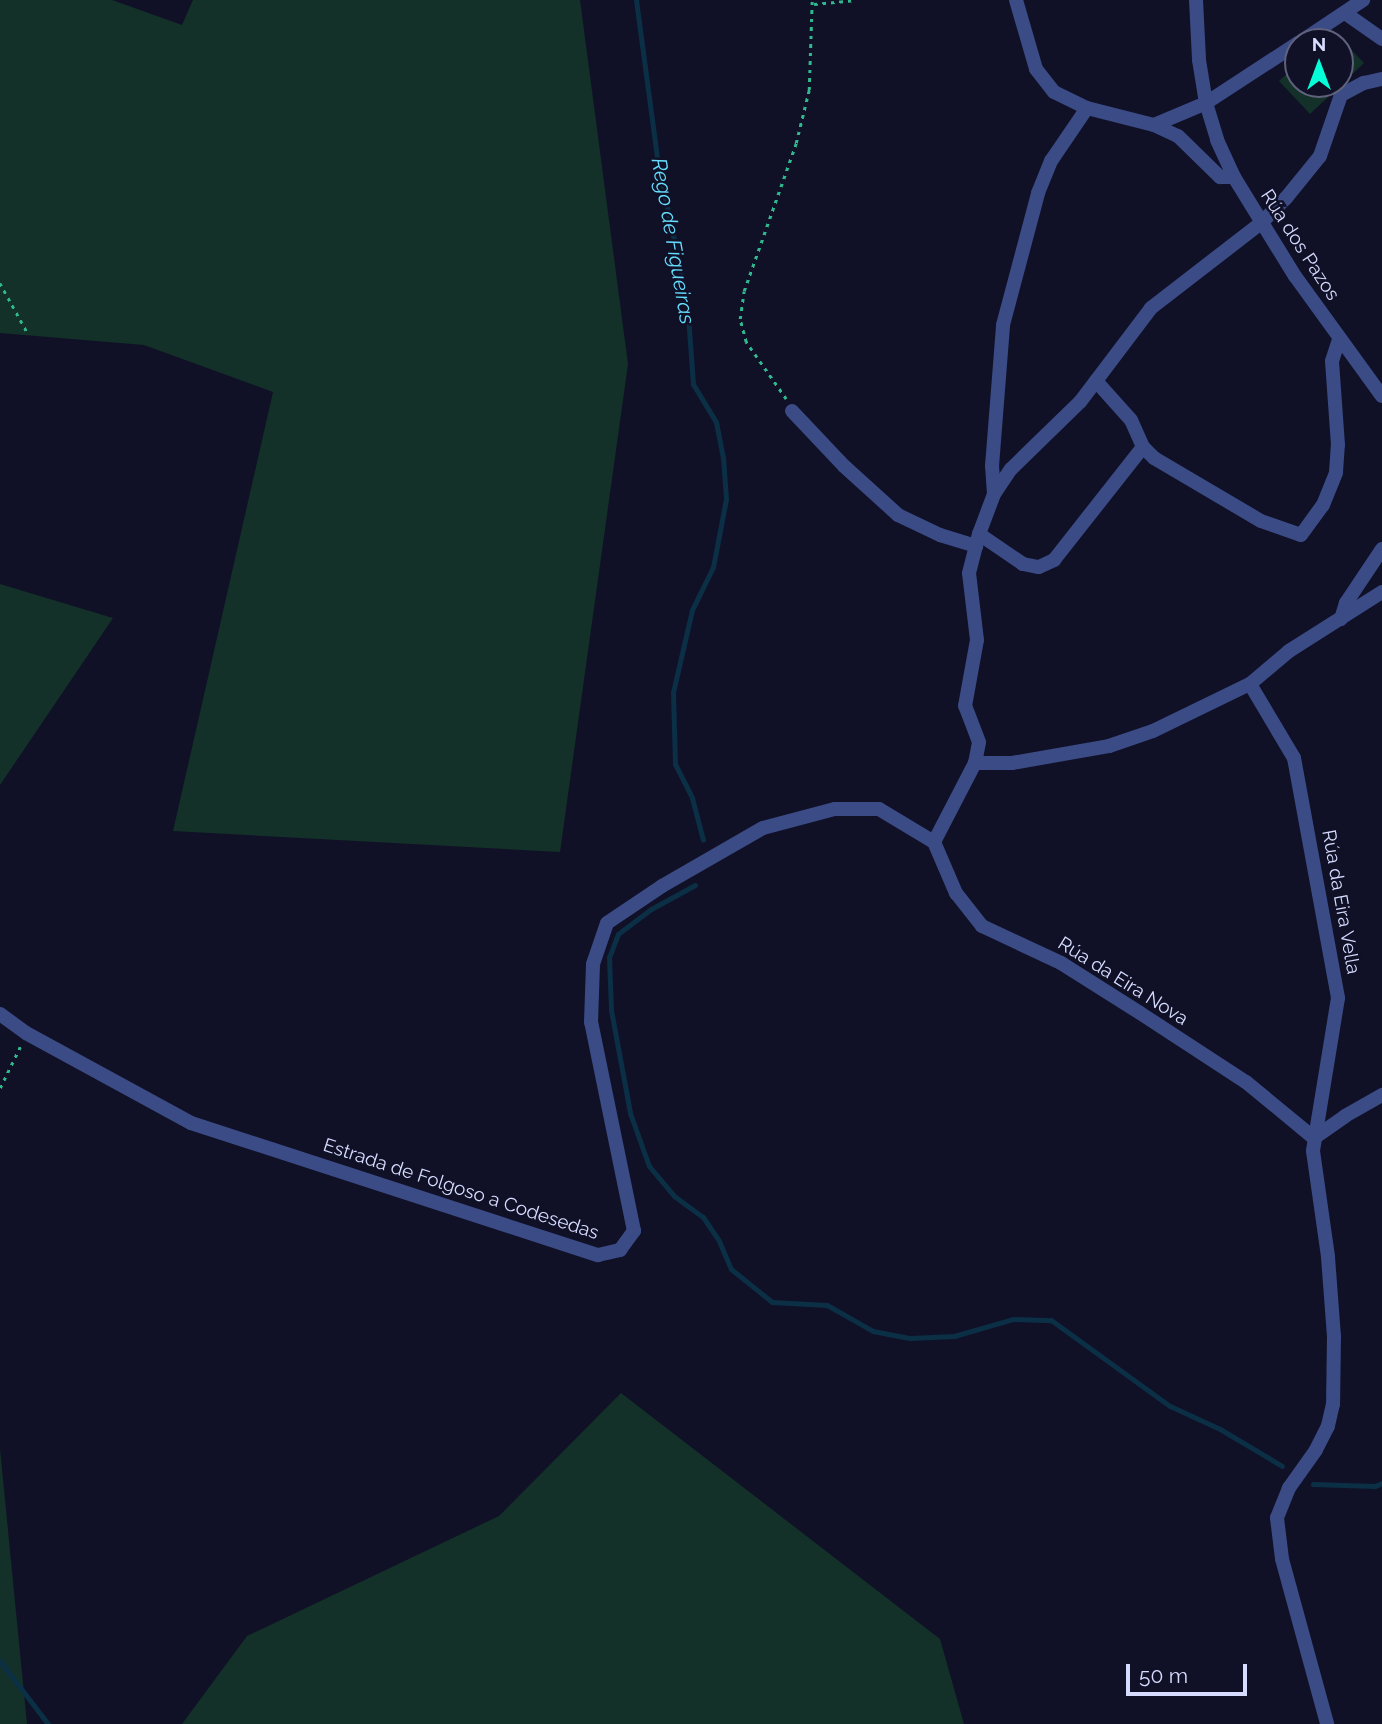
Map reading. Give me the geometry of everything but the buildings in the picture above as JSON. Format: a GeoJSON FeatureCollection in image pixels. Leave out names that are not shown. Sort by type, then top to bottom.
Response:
{"type":"FeatureCollection","features":[{"type":"Feature","properties":{"kind":"street"},"geometry":{"type":"LineString","coordinates":[[1016,0],[1036,69],[1054,92],[1087,108],[1154,125],[1178,135],[1220,177],[1234,177]]}},
{"type":"Feature","properties":{"kind":"street","name":"Rúa dos Pazos"},"geometry":{"type":"LineString","coordinates":[[1196,0],[1199,60],[1206,103],[1217,140],[1234,177],[1261,223],[1339,340],[1382,396]]}},
{"type":"Feature","properties":{"kind":"street"},"geometry":{"type":"LineString","coordinates":[[1322,28],[1363,0]]}},
{"type":"Feature","properties":{"kind":"street"},"geometry":{"type":"LineString","coordinates":[[1345,13],[1382,38]]}},
{"type":"Feature","properties":{"kind":"street"},"geometry":{"type":"LineString","coordinates":[[1154,125],[1206,103],[1284,53]]}},
{"type":"Feature","properties":{"kind":"street"},"geometry":{"type":"LineString","coordinates":[[934,842],[975,763],[979,742],[965,706],[977,640],[969,573],[977,540],[994,494],[1011,469],[1096,381],[1151,308],[1261,223],[1320,156],[1341,95],[1363,83],[1382,79]]}},
{"type":"Feature","properties":{"kind":"street"},"geometry":{"type":"LineString","coordinates":[[994,494],[992,466],[1003,325],[1042,182],[1051,160],[1087,108]]}},
{"type":"Feature","properties":{"kind":"street"},"geometry":{"type":"LineString","coordinates":[[1096,381],[1131,420],[1143,447],[1154,458],[1261,521],[1301,535],[1323,505],[1336,472],[1338,445],[1332,361],[1339,340]]}},
{"type":"Feature","properties":{"kind":"street"},"geometry":{"type":"LineString","coordinates":[[792,411],[844,466],[898,515],[940,535],[977,540],[1023,564],[1039,567],[1054,560],[1143,447]]}},
{"type":"Feature","properties":{"kind":"street"},"geometry":{"type":"LineString","coordinates":[[1341,619],[1346,603],[1382,550]]}},
{"type":"Feature","properties":{"kind":"street"},"geometry":{"type":"LineString","coordinates":[[975,763],[1012,763],[1109,747],[1153,731],[1250,684],[1289,651],[1382,592]]}},
{"type":"Feature","properties":{"kind":"street","name":"Rúa da Eira Vella"},"geometry":{"type":"LineString","coordinates":[[1250,684],[1294,758],[1338,998],[1314,1138],[1314,1167],[1328,1257],[1334,1336],[1333,1404],[1328,1426],[1317,1450],[1281,1503],[1277,1538],[1328,1724]]}},
{"type":"Feature","properties":{"kind":"street","name":"Estrada de Folgoso a Codesedas"},"geometry":{"type":"LineString","coordinates":[[0,1014],[26,1032],[191,1123],[598,1255],[620,1250],[634,1231],[632,1209],[608,1114],[591,1022],[593,964],[607,923],[662,886],[763,828],[835,809],[880,809],[934,842]]}},
{"type":"Feature","properties":{"kind":"street","name":"Rúa da Eira Nova"},"geometry":{"type":"LineString","coordinates":[[934,842],[956,893],[982,926],[1061,963],[1140,1013],[1246,1082],[1314,1138]]}},
{"type":"Feature","properties":{"kind":"street"},"geometry":{"type":"LineString","coordinates":[[1314,1138],[1382,1095]]}},
{"type":"Feature","properties":{"kind":"path"},"geometry":{"type":"LineString","coordinates":[[792,411],[746,342],[740,319],[744,291],[796,143],[809,90],[813,2],[856,0]]}},
{"type":"Feature","properties":{"kind":"path"},"geometry":{"type":"LineString","coordinates":[[0,284],[27,332]]}},
{"type":"Feature","properties":{"kind":"path"},"geometry":{"type":"LineString","coordinates":[[0,1088],[26,1032]]}},
{"type":"Feature","properties":{"kind":"green space"},"geometry":{"type":"Polygon","coordinates":[[[0,0],[112,0],[182,25],[193,0],[580,0],[628,364],[560,852],[173,831],[273,392],[144,345],[0,333],[0,0]]]}},
{"type":"Feature","properties":{"kind":"green space"},"geometry":{"type":"Polygon","coordinates":[[[1354,53],[1364,63],[1354,72],[1354,53]]]}},
{"type":"Feature","properties":{"kind":"green space"},"geometry":{"type":"Polygon","coordinates":[[[1295,98],[1327,98],[1310,114],[1295,98]]]}},
{"type":"Feature","properties":{"kind":"green space"},"geometry":{"type":"Polygon","coordinates":[[[0,584],[113,618],[0,785],[0,584]]]}},
{"type":"Feature","properties":{"kind":"green space"},"geometry":{"type":"Polygon","coordinates":[[[621,1393],[940,1639],[964,1724],[182,1724],[247,1636],[499,1516],[621,1393]]]}},
{"type":"Feature","properties":{"kind":"green space"},"geometry":{"type":"Polygon","coordinates":[[[0,1449],[27,1724],[0,1724],[0,1449]]]}},
{"type":"Feature","properties":{"kind":"waterway","name":"Rego de Figueiras"},"geometry":{"type":"LineString","coordinates":[[636,0],[658,165],[687,302],[693,384],[716,422],[723,457],[726,499],[713,567],[692,610],[673,692],[675,764],[692,798],[703,840]]}},
{"type":"Feature","properties":{"kind":"waterway","name":"Rego de Figueiras"},"geometry":{"type":"LineString","coordinates":[[695,885],[651,909],[618,934],[609,957],[611,1010],[630,1113],[649,1166],[674,1196],[703,1217],[719,1241],[731,1269],[772,1302],[827,1305],[873,1331],[910,1338],[954,1336],[1013,1319],[1051,1320],[1170,1406],[1220,1429],[1282,1466]]}},
{"type":"Feature","properties":{"kind":"waterway","name":"Rego de Figueiras"},"geometry":{"type":"LineString","coordinates":[[1313,1484],[1375,1486],[1382,1483]]}},
{"type":"Feature","properties":{"kind":"waterway"},"geometry":{"type":"LineString","coordinates":[[0,1661],[48,1724]]}}]}
